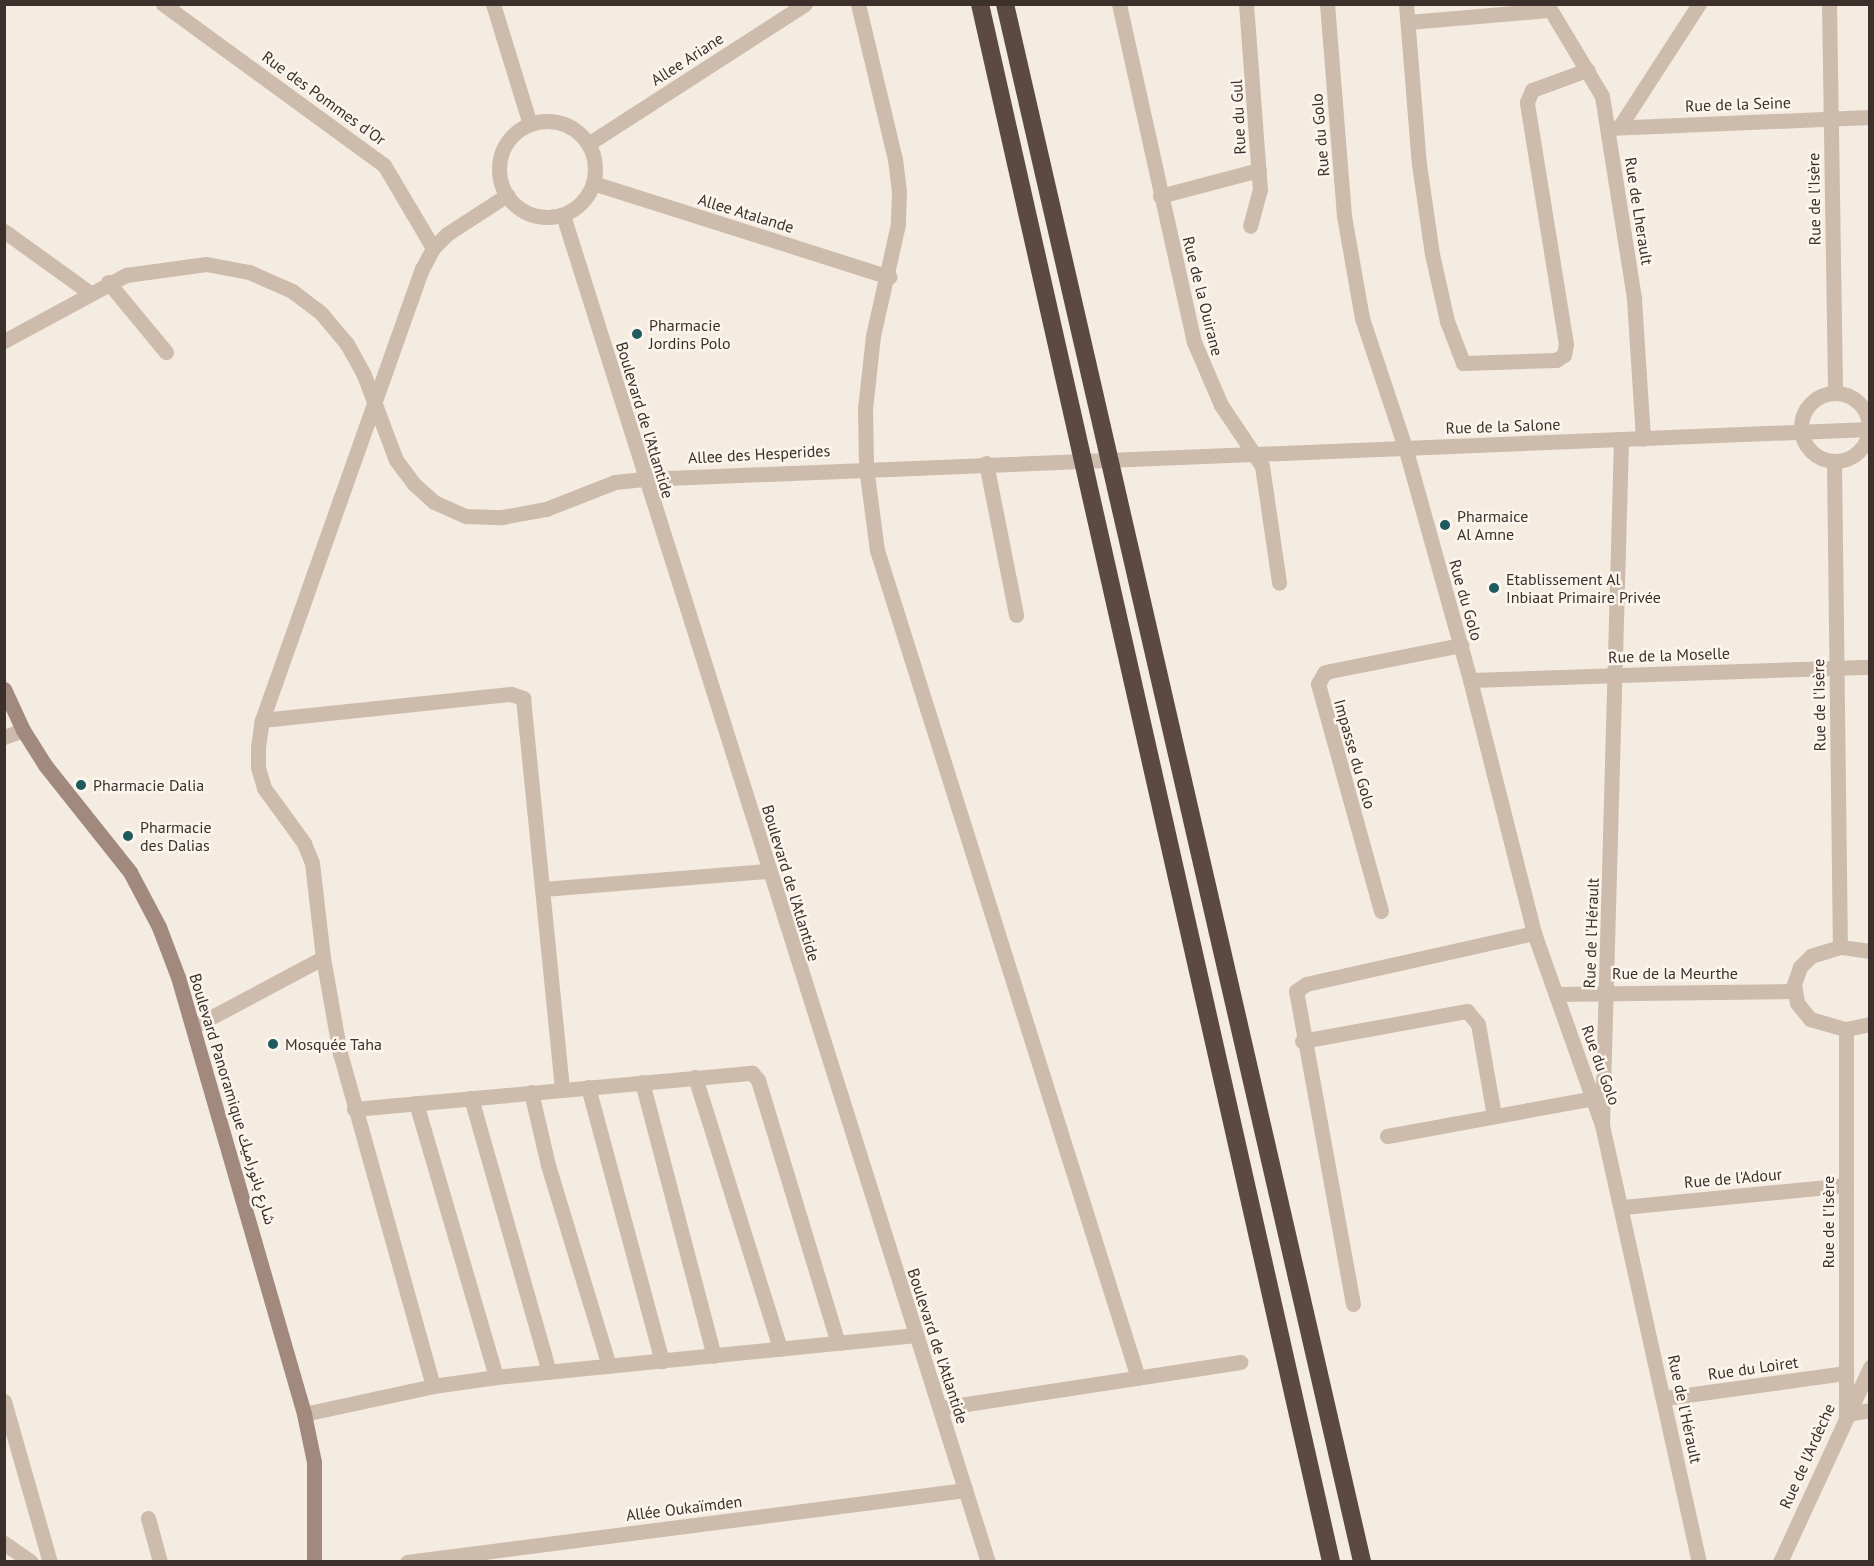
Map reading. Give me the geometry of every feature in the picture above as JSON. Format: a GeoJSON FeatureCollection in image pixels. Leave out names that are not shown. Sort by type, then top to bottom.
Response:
{"type":"FeatureCollection","features":[{"type":"Feature","properties":{"kind":"highway"},"geometry":{"type":"LineString","coordinates":[[980,4],[1331,1562]]}},
{"type":"Feature","properties":{"kind":"highway"},"geometry":{"type":"LineString","coordinates":[[1005,4],[1362,1562]]}},
{"type":"Feature","properties":{"kind":"main road","name":"Boulevard Panoramique شارع بانوراميك"},"geometry":{"type":"LineString","coordinates":[[4,690],[23,730],[54,778],[130,872],[159,927],[193,1027],[304,1414],[314,1462],[314,1562]]}},
{"type":"Feature","properties":{"kind":"street","name":"Rue des Pommes d'Or"},"geometry":{"type":"LineString","coordinates":[[163,4],[384,165],[432,248]]}},
{"type":"Feature","properties":{"kind":"street"},"geometry":{"type":"LineString","coordinates":[[493,4],[530,124]]}},
{"type":"Feature","properties":{"kind":"street","name":"Allee Ariane"},"geometry":{"type":"LineString","coordinates":[[588,144],[806,4]]}},
{"type":"Feature","properties":{"kind":"street"},"geometry":{"type":"LineString","coordinates":[[858,4],[895,159],[898,224],[868,371],[866,467],[883,578],[1138,1378]]}},
{"type":"Feature","properties":{"kind":"street","name":"Rue de la Ouirane"},"geometry":{"type":"LineString","coordinates":[[1119,4],[1160,196],[1200,360],[1221,405],[1256,453],[1265,478],[1279,583]]}},
{"type":"Feature","properties":{"kind":"street","name":"Rue du Gul"},"geometry":{"type":"LineString","coordinates":[[1246,4],[1259,170],[1257,206],[1250,226]]}},
{"type":"Feature","properties":{"kind":"street","name":"Rue du Golo"},"geometry":{"type":"LineString","coordinates":[[1327,4],[1344,216],[1362,318],[1405,447],[1461,645],[1534,933],[1602,1125]]}},
{"type":"Feature","properties":{"kind":"street"},"geometry":{"type":"LineString","coordinates":[[1406,4],[1419,165],[1432,254],[1450,330],[1463,363],[1556,360],[1564,355],[1566,344],[1527,102],[1532,90],[1587,70]]}},
{"type":"Feature","properties":{"kind":"street"},"geometry":{"type":"LineString","coordinates":[[1614,127],[1699,4]]}},
{"type":"Feature","properties":{"kind":"street","name":"Rue de l'Isère"},"geometry":{"type":"LineString","coordinates":[[1829,4],[1835,393]]}},
{"type":"Feature","properties":{"kind":"street"},"geometry":{"type":"LineString","coordinates":[[1408,22],[1548,7]]}},
{"type":"Feature","properties":{"kind":"street","name":"Rue de Lherault"},"geometry":{"type":"LineString","coordinates":[[1548,7],[1602,96],[1614,127],[1634,299],[1643,439]]}},
{"type":"Feature","properties":{"kind":"street","name":"Rue de la Seine"},"geometry":{"type":"LineString","coordinates":[[1614,127],[1869,117]]}},
{"type":"Feature","properties":{"kind":"street"},"geometry":{"type":"LineString","coordinates":[[548,121],[565,124],[588,144],[595,161],[593,183],[580,205],[562,215],[534,215],[507,195],[499,173],[502,154],[511,137],[530,124],[548,121]]}},
{"type":"Feature","properties":{"kind":"street"},"geometry":{"type":"LineString","coordinates":[[1160,196],[1259,170]]}},
{"type":"Feature","properties":{"kind":"street","name":"Allee Atalande"},"geometry":{"type":"LineString","coordinates":[[593,183],[889,276]]}},
{"type":"Feature","properties":{"kind":"street"},"geometry":{"type":"LineString","coordinates":[[433,1386],[354,1109],[323,958],[312,863],[299,835],[264,788],[258,767],[262,720],[432,248],[507,195]]}},
{"type":"Feature","properties":{"kind":"street","name":"Boulevard de l'Atlantide"},"geometry":{"type":"LineString","coordinates":[[562,215],[988,1562]]}},
{"type":"Feature","properties":{"kind":"street"},"geometry":{"type":"LineString","coordinates":[[4,231],[90,293]]}},
{"type":"Feature","properties":{"kind":"street","name":"Allee des Hesperides"},"geometry":{"type":"LineString","coordinates":[[4,341],[63,312],[108,282],[165,267],[206,264],[249,272],[292,291],[321,313],[347,344],[396,460],[414,484],[435,502],[466,516],[502,517],[546,509],[615,482],[644,479],[866,467],[1137,459]]}},
{"type":"Feature","properties":{"kind":"street"},"geometry":{"type":"LineString","coordinates":[[108,282],[166,352]]}},
{"type":"Feature","properties":{"kind":"street"},"geometry":{"type":"LineString","coordinates":[[1835,393],[1860,404],[1869,429],[1858,452],[1834,462],[1812,453],[1800,432],[1806,408],[1819,397],[1835,393]]}},
{"type":"Feature","properties":{"kind":"street","name":"Rue de la Salone"},"geometry":{"type":"LineString","coordinates":[[1137,459],[1869,429]]}},
{"type":"Feature","properties":{"kind":"street","name":"Rue de l'Hérault"},"geometry":{"type":"LineString","coordinates":[[1621,440],[1617,675],[1602,1125],[1623,1207],[1699,1562]]}},
{"type":"Feature","properties":{"kind":"street","name":"Rue de l'Isère"},"geometry":{"type":"LineString","coordinates":[[1834,462],[1840,947]]}},
{"type":"Feature","properties":{"kind":"street"},"geometry":{"type":"LineString","coordinates":[[986,463],[1016,615]]}},
{"type":"Feature","properties":{"kind":"street","name":"Impasse du Golo"},"geometry":{"type":"LineString","coordinates":[[1381,911],[1318,684],[1324,674],[1330,671],[1461,645]]}},
{"type":"Feature","properties":{"kind":"street","name":"Rue de la Moselle"},"geometry":{"type":"LineString","coordinates":[[1470,680],[1869,667]]}},
{"type":"Feature","properties":{"kind":"street"},"geometry":{"type":"LineString","coordinates":[[262,720],[511,694],[524,698],[562,1089]]}},
{"type":"Feature","properties":{"kind":"street"},"geometry":{"type":"LineString","coordinates":[[4,737],[23,730]]}},
{"type":"Feature","properties":{"kind":"street"},"geometry":{"type":"LineString","coordinates":[[543,890],[768,871]]}},
{"type":"Feature","properties":{"kind":"street"},"geometry":{"type":"LineString","coordinates":[[1353,1304],[1295,997],[1306,984],[1534,933]]}},
{"type":"Feature","properties":{"kind":"street"},"geometry":{"type":"LineString","coordinates":[[1869,951],[1840,947],[1811,956],[1800,968],[1794,991],[1797,1003],[1810,1019],[1846,1029],[1869,1024]]}},
{"type":"Feature","properties":{"kind":"street"},"geometry":{"type":"LineString","coordinates":[[193,1027],[323,958]]}},
{"type":"Feature","properties":{"kind":"street","name":"Rue de la Meurthe"},"geometry":{"type":"LineString","coordinates":[[1556,994],[1607,991],[1794,991]]}},
{"type":"Feature","properties":{"kind":"street"},"geometry":{"type":"LineString","coordinates":[[1302,1041],[1467,1011],[1478,1024],[1494,1116]]}},
{"type":"Feature","properties":{"kind":"street","name":"Rue de l'Isère"},"geometry":{"type":"LineString","coordinates":[[1846,1029],[1846,1414]]}},
{"type":"Feature","properties":{"kind":"street"},"geometry":{"type":"LineString","coordinates":[[354,1109],[748,1073],[758,1080],[838,1343]]}},
{"type":"Feature","properties":{"kind":"street"},"geometry":{"type":"LineString","coordinates":[[695,1077],[780,1349]]}},
{"type":"Feature","properties":{"kind":"street"},"geometry":{"type":"LineString","coordinates":[[642,1082],[714,1356]]}},
{"type":"Feature","properties":{"kind":"street"},"geometry":{"type":"LineString","coordinates":[[588,1087],[662,1361]]}},
{"type":"Feature","properties":{"kind":"street"},"geometry":{"type":"LineString","coordinates":[[531,1092],[554,1188],[609,1366]]}},
{"type":"Feature","properties":{"kind":"street"},"geometry":{"type":"LineString","coordinates":[[471,1098],[549,1372]]}},
{"type":"Feature","properties":{"kind":"street"},"geometry":{"type":"LineString","coordinates":[[1387,1136],[1594,1098]]}},
{"type":"Feature","properties":{"kind":"street"},"geometry":{"type":"LineString","coordinates":[[416,1103],[496,1377]]}},
{"type":"Feature","properties":{"kind":"street","name":"Rue de l'Adour"},"geometry":{"type":"LineString","coordinates":[[1623,1207],[1846,1185]]}},
{"type":"Feature","properties":{"kind":"street"},"geometry":{"type":"LineString","coordinates":[[304,1414],[433,1386],[496,1377],[916,1335]]}},
{"type":"Feature","properties":{"kind":"street"},"geometry":{"type":"LineString","coordinates":[[940,1408],[1241,1362]]}},
{"type":"Feature","properties":{"kind":"street","name":"Rue de l'Ardèche"},"geometry":{"type":"LineString","coordinates":[[1780,1562],[1869,1367]]}},
{"type":"Feature","properties":{"kind":"street","name":"Rue du Loiret"},"geometry":{"type":"LineString","coordinates":[[1665,1398],[1846,1374]]}},
{"type":"Feature","properties":{"kind":"street"},"geometry":{"type":"LineString","coordinates":[[4,1401],[50,1562]]}},
{"type":"Feature","properties":{"kind":"street"},"geometry":{"type":"LineString","coordinates":[[1846,1414],[1869,1410]]}},
{"type":"Feature","properties":{"kind":"street","name":"Allée Oukaïmden"},"geometry":{"type":"LineString","coordinates":[[407,1562],[965,1490]]}},
{"type":"Feature","properties":{"kind":"street"},"geometry":{"type":"LineString","coordinates":[[148,1518],[160,1562]]}},
{"type":"Feature","properties":{"kind":"street"},"geometry":{"type":"LineString","coordinates":[[4,1543],[31,1562]]}},
{"type":"Feature","properties":{"kind":"place","name":"Pharmacie Jordins Polo"},"geometry":{"type":"Point","coordinates":[637,334]}},
{"type":"Feature","properties":{"kind":"place","name":"Pharmaice Al Amne"},"geometry":{"type":"Point","coordinates":[1445,525]}},
{"type":"Feature","properties":{"kind":"place","name":"Etablissement Al Inbiaat Primaire Privée"},"geometry":{"type":"Point","coordinates":[1494,588]}},
{"type":"Feature","properties":{"kind":"place","name":"Pharmacie Dalia"},"geometry":{"type":"Point","coordinates":[81,785]}},
{"type":"Feature","properties":{"kind":"place","name":"Pharmacie des Dalias"},"geometry":{"type":"Point","coordinates":[128,836]}},
{"type":"Feature","properties":{"kind":"place","name":"Mosquée Taha"},"geometry":{"type":"Point","coordinates":[273,1044]}}]}
